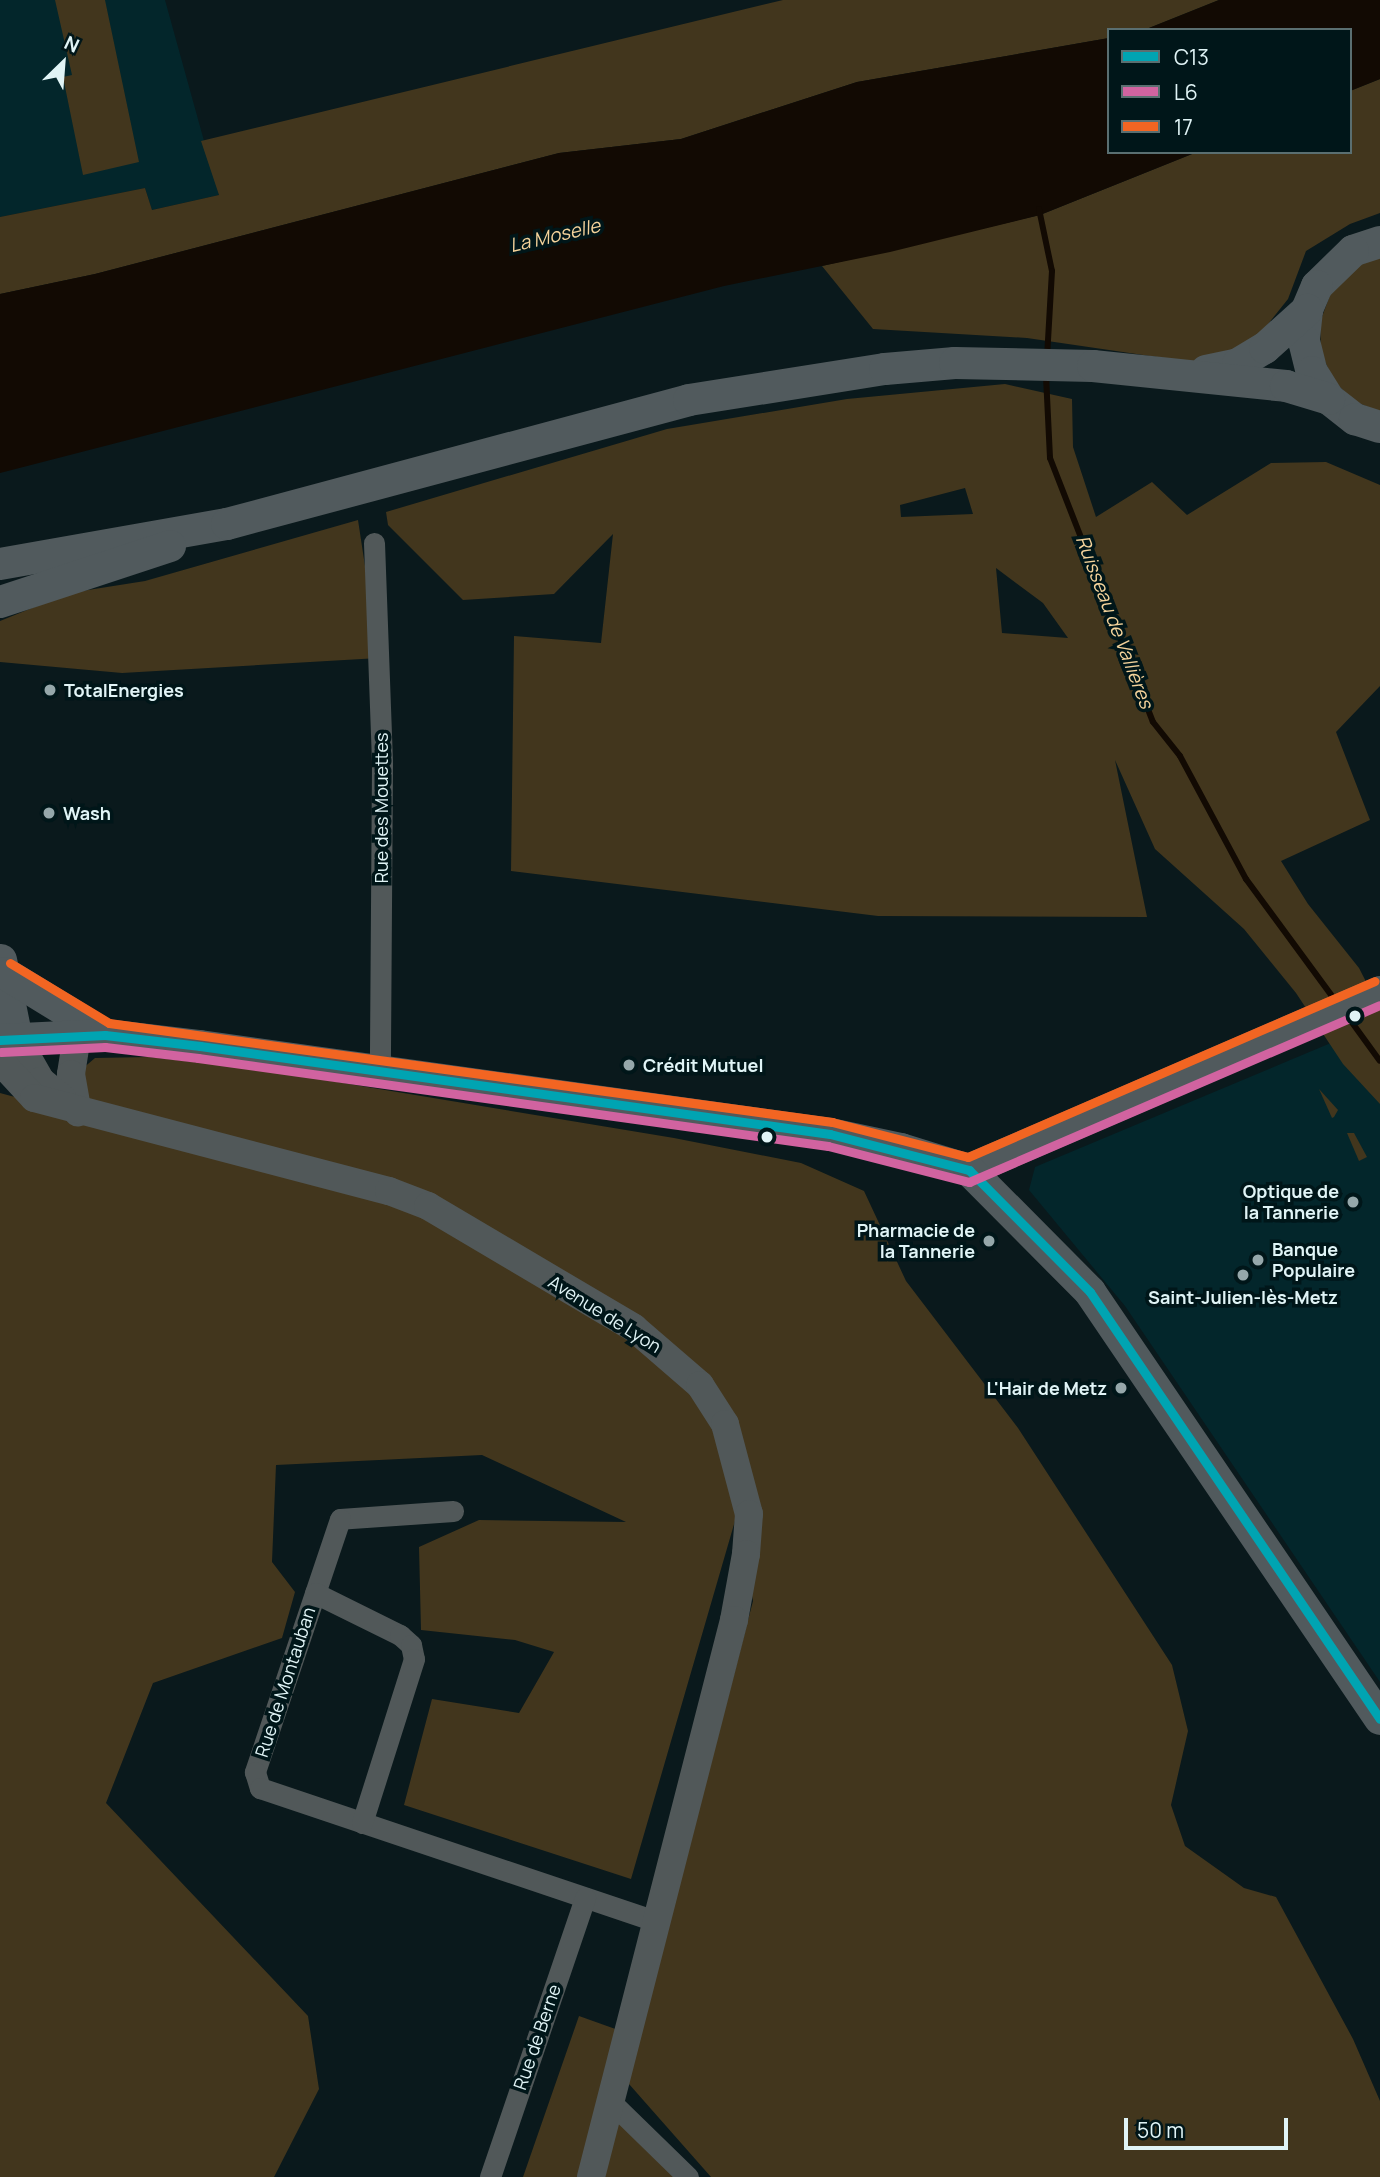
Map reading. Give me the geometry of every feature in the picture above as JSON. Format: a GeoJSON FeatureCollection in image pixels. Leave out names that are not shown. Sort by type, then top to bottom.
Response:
{"type":"FeatureCollection","features":[{"type":"Feature","properties":{"kind":"main road"},"geometry":{"type":"LineString","coordinates":[[1186,376],[1238,364],[1265,348],[1307,310],[1333,266],[1379,241]]}},
{"type":"Feature","properties":{"kind":"main road"},"geometry":{"type":"LineString","coordinates":[[1307,310],[1304,341],[1309,362],[1329,399]]}},
{"type":"Feature","properties":{"kind":"main road"},"geometry":{"type":"LineString","coordinates":[[0,564],[227,524],[688,400],[885,369],[1005,364],[1093,366],[1286,386],[1329,399],[1355,419],[1380,426]]}},
{"type":"Feature","properties":{"kind":"main road"},"geometry":{"type":"LineString","coordinates":[[0,602],[117,567],[227,524]]}},
{"type":"Feature","properties":{"kind":"main road"},"geometry":{"type":"LineString","coordinates":[[0,578],[113,542]]}},
{"type":"Feature","properties":{"kind":"main road"},"geometry":{"type":"LineString","coordinates":[[2,964],[91,1036]]}},
{"type":"Feature","properties":{"kind":"main road"},"geometry":{"type":"LineString","coordinates":[[2,964],[6,1046],[91,1036],[380,1073],[830,1134],[901,1149],[969,1170],[1090,1293],[1380,1719]]}},
{"type":"Feature","properties":{"kind":"main road"},"geometry":{"type":"LineString","coordinates":[[969,1170],[1380,992]]}},
{"type":"Feature","properties":{"kind":"street","name":"Rue des Mouettes"},"geometry":{"type":"LineString","coordinates":[[374,543],[382,763],[380,1073]]}},
{"type":"Feature","properties":{"kind":"street"},"geometry":{"type":"LineString","coordinates":[[78,1112],[71,1074],[91,1036]]}},
{"type":"Feature","properties":{"kind":"street","name":"Avenue de Lyon"},"geometry":{"type":"LineString","coordinates":[[6,1046],[41,1081],[78,1112],[388,1191],[428,1206],[634,1328],[700,1385],[725,1424],[740,1468],[748,1514],[734,1620],[680,1818],[591,2177]]}},
{"type":"Feature","properties":{"kind":"street","name":"Rue de Montauban"},"geometry":{"type":"LineString","coordinates":[[453,1511],[341,1519],[255,1772],[260,1788],[655,1921]]}},
{"type":"Feature","properties":{"kind":"street","name":"Rue de Montauban"},"geometry":{"type":"LineString","coordinates":[[314,1593],[400,1635],[411,1645],[414,1659],[362,1823]]}},
{"type":"Feature","properties":{"kind":"street","name":"Rue de Berne"},"geometry":{"type":"LineString","coordinates":[[490,2177],[585,1898]]}},
{"type":"Feature","properties":{"kind":"street"},"geometry":{"type":"LineString","coordinates":[[610,2101],[688,2177]]}},
{"type":"Feature","properties":{"kind":"shaded area"},"geometry":{"type":"Polygon","coordinates":[[[0,0],[165,0],[219,195],[152,210],[145,188],[0,217],[0,0]]]}},
{"type":"Feature","properties":{"kind":"shaded area"},"geometry":{"type":"Polygon","coordinates":[[[55,0],[105,0],[139,162],[83,175],[63,77],[72,75],[55,0]]]}},
{"type":"Feature","properties":{"kind":"shaded area"},"geometry":{"type":"Polygon","coordinates":[[[783,0],[1219,0],[1149,28],[1107,28],[1107,38],[857,82],[681,139],[559,153],[95,274],[0,294],[0,217],[145,188],[152,210],[219,195],[201,141],[783,0]]]}},
{"type":"Feature","properties":{"kind":"shaded area"},"geometry":{"type":"Polygon","coordinates":[[[1380,79],[1380,213],[1350,224],[1306,251],[1288,299],[1249,348],[1191,362],[1027,338],[873,329],[822,266],[1040,215],[1192,154],[1352,154],[1352,90],[1380,79]]]}},
{"type":"Feature","properties":{"kind":"shaded area"},"geometry":{"type":"Polygon","coordinates":[[[1380,257],[1380,412],[1354,401],[1333,380],[1321,352],[1320,322],[1332,290],[1355,267],[1380,257]]]}},
{"type":"Feature","properties":{"kind":"shaded area"},"geometry":{"type":"Polygon","coordinates":[[[1005,384],[1072,399],[1073,447],[1096,517],[1152,482],[1187,515],[1271,463],[1326,462],[1380,485],[1380,686],[1336,732],[1370,820],[1281,861],[1308,904],[1359,968],[1380,1009],[1380,1104],[1343,1064],[1296,993],[1244,929],[1155,849],[1115,760],[1147,917],[878,916],[511,871],[514,636],[601,643],[613,534],[554,594],[463,600],[388,525],[386,512],[667,429],[847,399],[1005,384]],[[965,488],[900,505],[901,517],[973,514],[965,488]],[[996,568],[1002,633],[1068,638],[1043,603],[996,568]]]}},
{"type":"Feature","properties":{"kind":"shaded area"},"geometry":{"type":"Polygon","coordinates":[[[358,520],[379,658],[122,673],[0,662],[0,621],[69,593],[145,581],[358,520]]]}},
{"type":"Feature","properties":{"kind":"shaded area"},"geometry":{"type":"Polygon","coordinates":[[[1338,1040],[1380,1093],[1380,1682],[1125,1306],[1029,1190],[1035,1167],[1338,1040]]]}},
{"type":"Feature","properties":{"kind":"shaded area"},"geometry":{"type":"Polygon","coordinates":[[[149,1057],[265,1070],[674,1138],[801,1163],[864,1191],[906,1281],[1018,1428],[1172,1665],[1188,1731],[1171,1805],[1185,1846],[1244,1888],[1276,1897],[1353,2039],[1380,2101],[1380,2177],[711,2177],[614,2067],[600,2102],[677,2177],[523,2177],[579,2016],[635,2036],[674,1905],[753,1601],[737,1514],[631,1879],[404,1805],[432,1699],[519,1713],[554,1652],[515,1640],[421,1630],[419,1547],[479,1520],[626,1522],[482,1455],[276,1465],[272,1562],[295,1592],[282,1638],[153,1683],[106,1803],[308,2016],[319,2089],[274,2177],[0,2177],[0,1093],[41,1104],[95,1058],[149,1057]]]}},
{"type":"Feature","properties":{"kind":"shaded area"},"geometry":{"type":"Polygon","coordinates":[[[1319,1089],[1338,1110],[1332,1118],[1319,1089]]]}},
{"type":"Feature","properties":{"kind":"shaded area"},"geometry":{"type":"Polygon","coordinates":[[[1347,1133],[1354,1133],[1367,1157],[1359,1161],[1347,1133]]]}},
{"type":"Feature","properties":{"kind":"water"},"geometry":{"type":"Polygon","coordinates":[[[1219,0],[1380,0],[1380,79],[1352,90],[1352,28],[1149,28],[1219,0]]]}},
{"type":"Feature","properties":{"kind":"water","name":"La Moselle"},"geometry":{"type":"Polygon","coordinates":[[[1107,38],[1107,154],[1192,154],[1040,215],[890,252],[724,286],[0,473],[0,294],[95,274],[559,153],[681,139],[857,82],[1107,38]]]}},
{"type":"Feature","properties":{"kind":"waterway","name":"Ruisseau de Vallières"},"geometry":{"type":"LineString","coordinates":[[1039,209],[1052,271],[1047,358]]}},
{"type":"Feature","properties":{"kind":"waterway","name":"Ruisseau de Vallières"},"geometry":{"type":"LineString","coordinates":[[1046,376],[1050,458],[1153,722],[1180,756],[1246,879],[1335,1000]]}},
{"type":"Feature","properties":{"kind":"waterway","name":"Ruisseau de Vallières"},"geometry":{"type":"LineString","coordinates":[[1348,1017],[1380,1061]]}},
{"type":"Feature","properties":{"kind":"transit line","name":"17"},"geometry":{"type":"LineString","coordinates":[[10,963],[109,1023],[832,1122],[968,1157],[1375,981]]}},
{"type":"Feature","properties":{"kind":"transit line","name":"L6"},"geometry":{"type":"LineString","coordinates":[[1,1052],[105,1047],[198,1058],[828,1146],[969,1182],[1380,1005]]}},
{"type":"Feature","properties":{"kind":"transit line","name":"C13"},"geometry":{"type":"LineString","coordinates":[[0,1040],[105,1035],[200,1046],[830,1134],[969,1170],[1090,1292],[1380,1719]]}},
{"type":"Feature","properties":{"kind":"place","name":"TotalEnergies"},"geometry":{"type":"Point","coordinates":[50,690]}},
{"type":"Feature","properties":{"kind":"place","name":"Wash"},"geometry":{"type":"Point","coordinates":[49,813]}},
{"type":"Feature","properties":{"kind":"place","name":"Crédit Mutuel"},"geometry":{"type":"Point","coordinates":[629,1065]}},
{"type":"Feature","properties":{"kind":"place","name":"Optique de la Tannerie"},"geometry":{"type":"Point","coordinates":[1353,1202]}},
{"type":"Feature","properties":{"kind":"place","name":"Pharmacie de la Tannerie"},"geometry":{"type":"Point","coordinates":[989,1241]}},
{"type":"Feature","properties":{"kind":"place","name":"Banque Populaire"},"geometry":{"type":"Point","coordinates":[1258,1260]}},
{"type":"Feature","properties":{"kind":"place","name":"Saint-Julien-lès-Metz"},"geometry":{"type":"Point","coordinates":[1243,1275]}},
{"type":"Feature","properties":{"kind":"place","name":"L'Hair de Metz"},"geometry":{"type":"Point","coordinates":[1121,1388]}}]}
